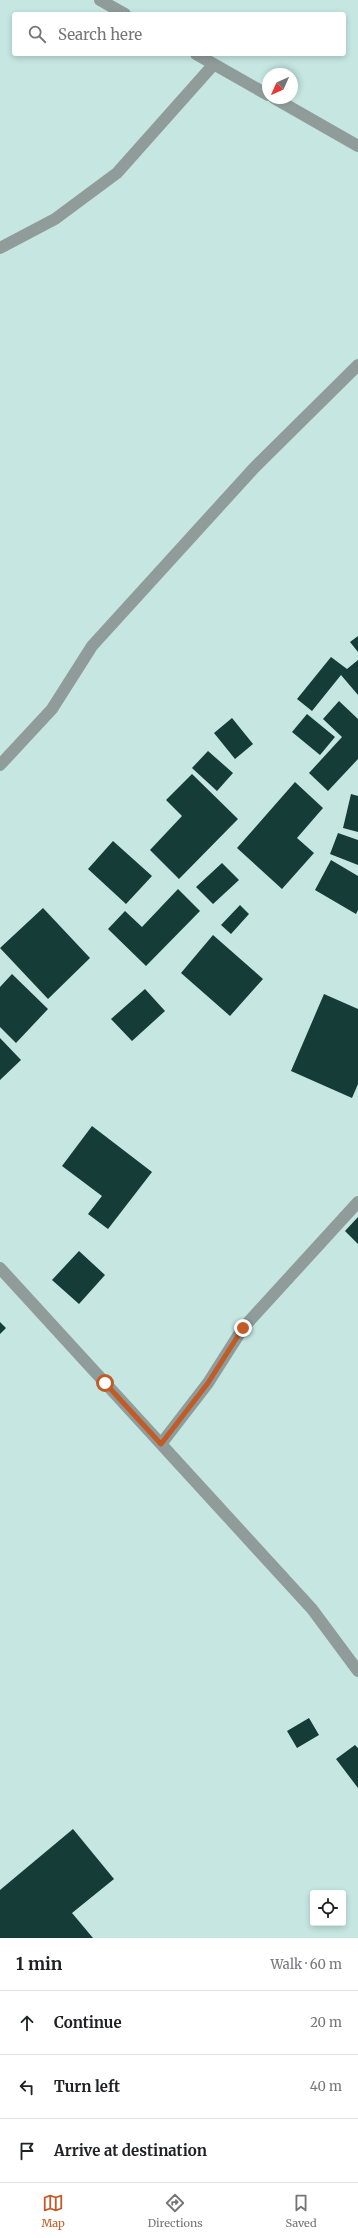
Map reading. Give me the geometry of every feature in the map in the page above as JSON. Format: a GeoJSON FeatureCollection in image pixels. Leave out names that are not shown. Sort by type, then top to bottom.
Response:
{"type":"FeatureCollection","features":[{"type":"Feature","properties":{"kind":"street"},"geometry":{"type":"LineString","coordinates":[[100,0],[121,12]]}},
{"type":"Feature","properties":{"kind":"street"},"geometry":{"type":"LineString","coordinates":[[200,56],[262,92]]}},
{"type":"Feature","properties":{"kind":"street"},"geometry":{"type":"LineString","coordinates":[[0,248],[55,219],[116,173],[214,64]]}},
{"type":"Feature","properties":{"kind":"street"},"geometry":{"type":"LineString","coordinates":[[284,104],[358,146]]}},
{"type":"Feature","properties":{"kind":"street"},"geometry":{"type":"LineString","coordinates":[[0,765],[52,709],[92,646],[254,468],[358,365]]}},
{"type":"Feature","properties":{"kind":"street"},"geometry":{"type":"LineString","coordinates":[[161,1444],[208,1383],[243,1328],[358,1202]]}},
{"type":"Feature","properties":{"kind":"street"},"geometry":{"type":"LineString","coordinates":[[0,1268],[312,1609],[358,1671]]}},
{"type":"Feature","properties":{"kind":"building"},"geometry":{"type":"Polygon","coordinates":[[[358,636],[358,652],[350,642],[358,636]]]}},
{"type":"Feature","properties":{"kind":"building"},"geometry":{"type":"Polygon","coordinates":[[[331,657],[347,669],[358,660],[358,695],[341,675],[312,711],[297,699],[331,657]]]}},
{"type":"Feature","properties":{"kind":"building"},"geometry":{"type":"Polygon","coordinates":[[[339,701],[358,719],[358,759],[328,791],[309,773],[342,737],[323,719],[339,701]]]}},
{"type":"Feature","properties":{"kind":"building"},"geometry":{"type":"Polygon","coordinates":[[[307,714],[335,737],[320,755],[292,732],[307,714]]]}},
{"type":"Feature","properties":{"kind":"building"},"geometry":{"type":"Polygon","coordinates":[[[232,718],[253,744],[235,759],[214,733],[232,718]]]}},
{"type":"Feature","properties":{"kind":"building"},"geometry":{"type":"Polygon","coordinates":[[[208,751],[233,773],[217,791],[192,768],[208,751]]]}},
{"type":"Feature","properties":{"kind":"building"},"geometry":{"type":"Polygon","coordinates":[[[192,774],[238,819],[179,879],[150,850],[182,816],[166,800],[192,774]]]}},
{"type":"Feature","properties":{"kind":"building"},"geometry":{"type":"Polygon","coordinates":[[[295,782],[323,808],[297,838],[314,853],[282,889],[237,848],[295,782]]]}},
{"type":"Feature","properties":{"kind":"building"},"geometry":{"type":"Polygon","coordinates":[[[351,794],[358,796],[358,832],[343,828],[351,794]]]}},
{"type":"Feature","properties":{"kind":"building"},"geometry":{"type":"Polygon","coordinates":[[[338,833],[358,840],[358,865],[330,854],[338,833]]]}},
{"type":"Feature","properties":{"kind":"building"},"geometry":{"type":"Polygon","coordinates":[[[113,841],[152,876],[126,904],[88,869],[113,841]]]}},
{"type":"Feature","properties":{"kind":"building"},"geometry":{"type":"Polygon","coordinates":[[[331,860],[358,876],[358,910],[356,914],[315,890],[331,860]]]}},
{"type":"Feature","properties":{"kind":"building"},"geometry":{"type":"Polygon","coordinates":[[[222,863],[239,880],[213,904],[196,887],[222,863]]]}},
{"type":"Feature","properties":{"kind":"building"},"geometry":{"type":"Polygon","coordinates":[[[178,889],[200,911],[146,966],[108,929],[125,911],[142,927],[178,889]]]}},
{"type":"Feature","properties":{"kind":"building"},"geometry":{"type":"Polygon","coordinates":[[[240,905],[249,914],[231,934],[221,925],[240,905]]]}},
{"type":"Feature","properties":{"kind":"building"},"geometry":{"type":"Polygon","coordinates":[[[43,908],[90,958],[48,999],[0,948],[43,908]]]}},
{"type":"Feature","properties":{"kind":"building"},"geometry":{"type":"Polygon","coordinates":[[[213,935],[263,979],[230,1016],[181,973],[213,935]]]}},
{"type":"Feature","properties":{"kind":"building"},"geometry":{"type":"Polygon","coordinates":[[[12,974],[48,1009],[16,1043],[0,1027],[0,987],[12,974]]]}},
{"type":"Feature","properties":{"kind":"building"},"geometry":{"type":"Polygon","coordinates":[[[145,989],[165,1011],[132,1041],[111,1019],[145,989]]]}},
{"type":"Feature","properties":{"kind":"building"},"geometry":{"type":"Polygon","coordinates":[[[324,994],[358,1009],[358,1084],[352,1098],[291,1071],[324,994]]]}},
{"type":"Feature","properties":{"kind":"building"},"geometry":{"type":"Polygon","coordinates":[[[0,1038],[21,1060],[0,1080],[0,1038]]]}},
{"type":"Feature","properties":{"kind":"building"},"geometry":{"type":"Polygon","coordinates":[[[92,1126],[152,1172],[108,1229],[88,1214],[102,1196],[62,1166],[92,1126]]]}},
{"type":"Feature","properties":{"kind":"building"},"geometry":{"type":"Polygon","coordinates":[[[358,1217],[358,1244],[345,1231],[358,1217]]]}},
{"type":"Feature","properties":{"kind":"building"},"geometry":{"type":"Polygon","coordinates":[[[79,1251],[105,1275],[79,1304],[52,1280],[79,1251]]]}},
{"type":"Feature","properties":{"kind":"building"},"geometry":{"type":"Polygon","coordinates":[[[0,1322],[6,1328],[0,1334],[0,1322]]]}},
{"type":"Feature","properties":{"kind":"building"},"geometry":{"type":"Polygon","coordinates":[[[309,1718],[319,1735],[297,1748],[287,1731],[309,1718]]]}},
{"type":"Feature","properties":{"kind":"building"},"geometry":{"type":"Polygon","coordinates":[[[355,1745],[358,1748],[358,1788],[336,1759],[355,1745]]]}},
{"type":"Feature","properties":{"kind":"building"},"geometry":{"type":"Polygon","coordinates":[[[73,1829],[114,1879],[72,1913],[93,1938],[0,1938],[0,1890],[73,1829]]]}},
{"type":"Feature","properties":{"kind":"route"},"geometry":{"type":"LineString","coordinates":[[105,1383],[161,1444],[208,1383],[243,1328]]}}]}
